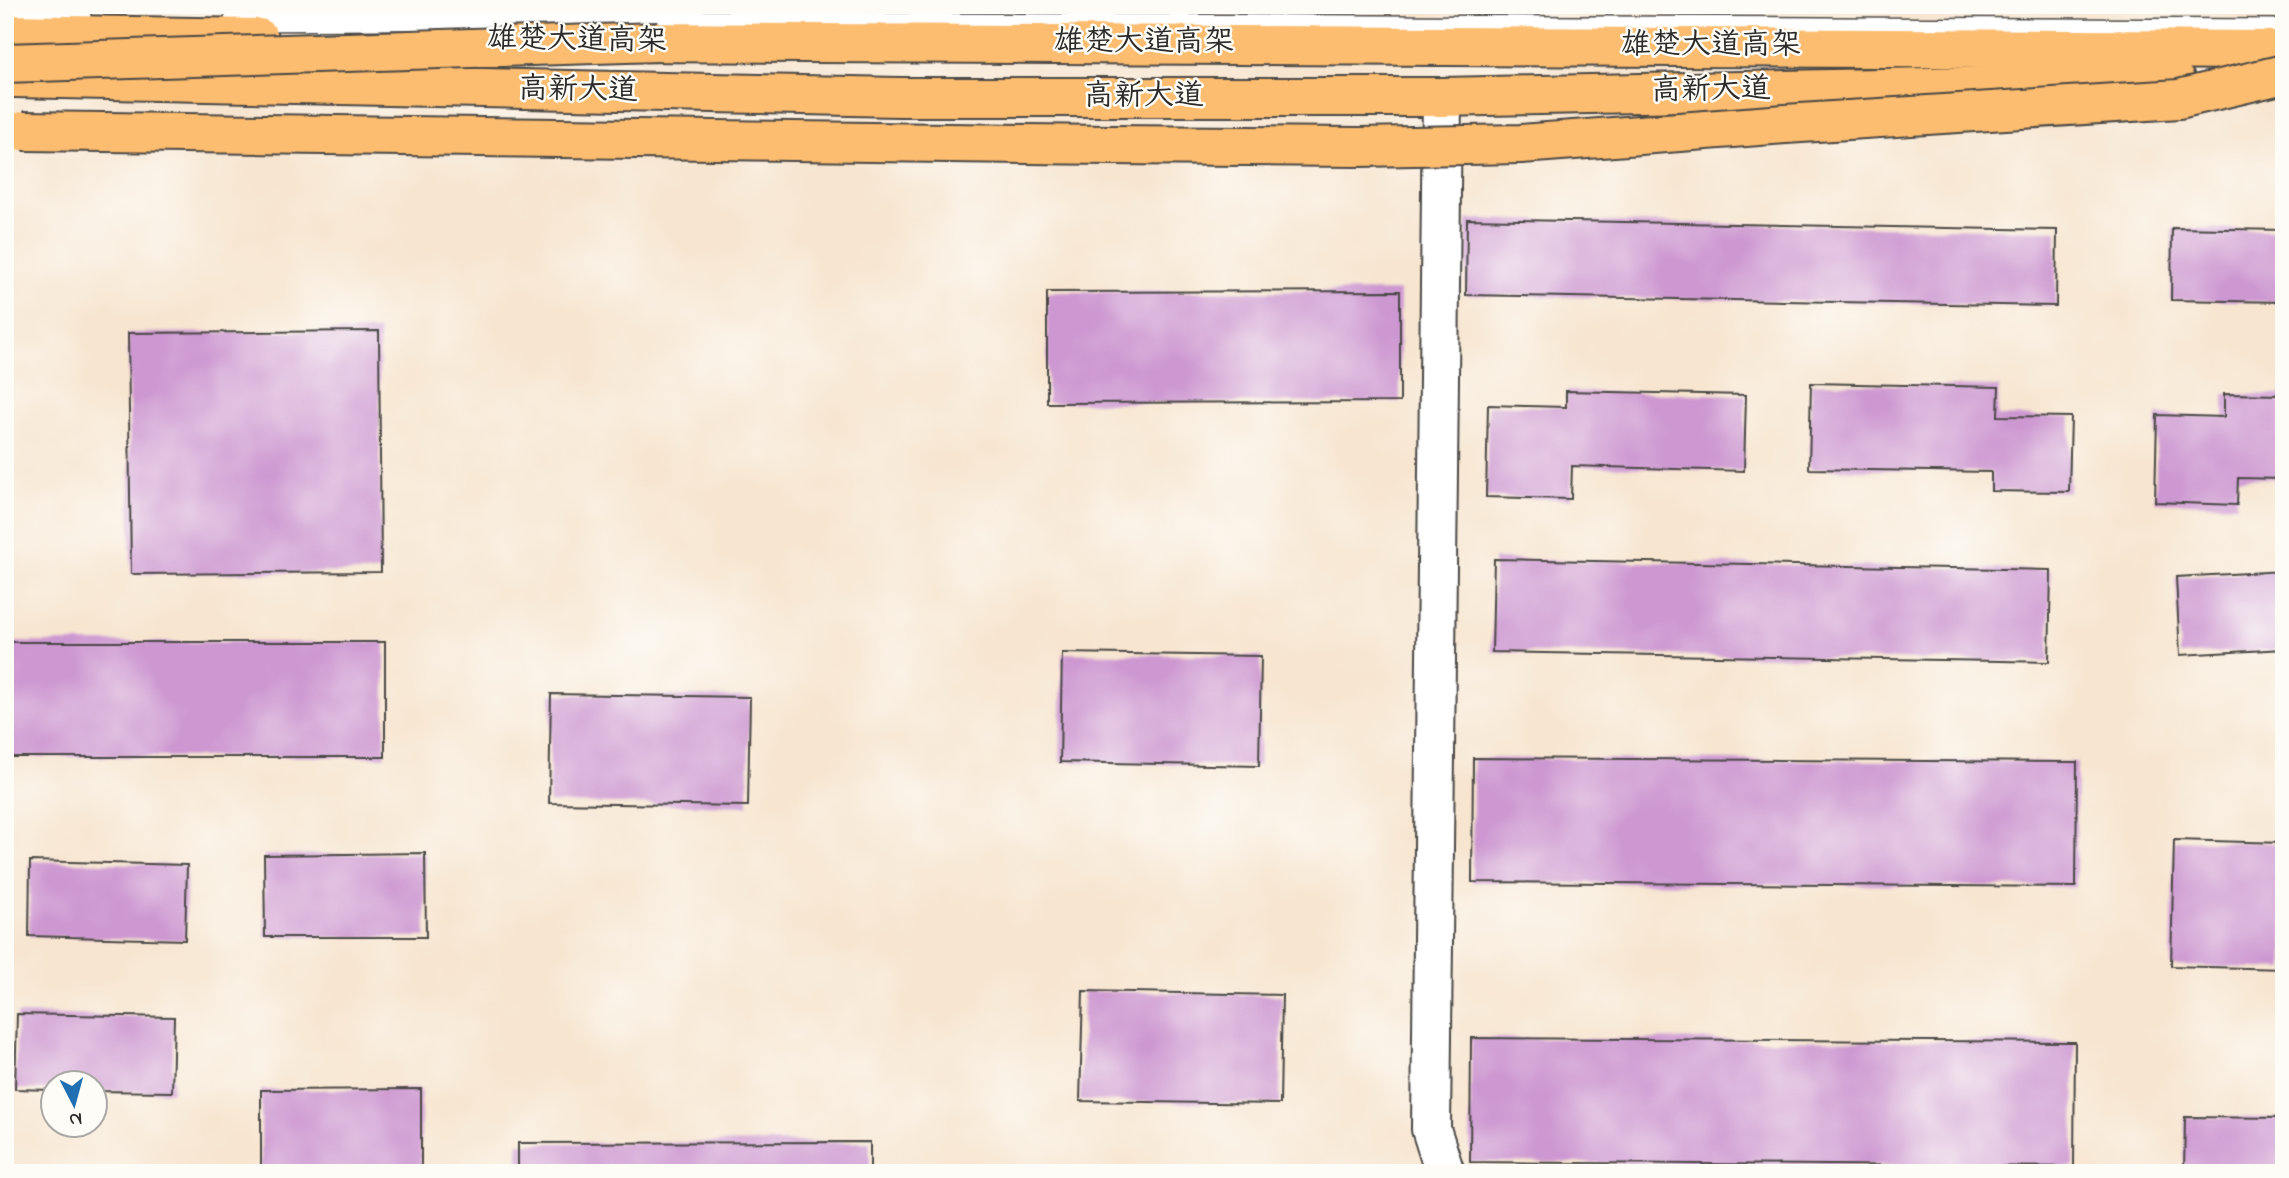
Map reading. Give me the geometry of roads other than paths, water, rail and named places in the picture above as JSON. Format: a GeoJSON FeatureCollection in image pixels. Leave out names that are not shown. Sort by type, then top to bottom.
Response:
{"type":"FeatureCollection","features":[{"type":"Feature","properties":{"kind":"main road","name":"雄楚大道高架"},"geometry":{"type":"LineString","coordinates":[[5,34],[658,42],[2284,50]]}},
{"type":"Feature","properties":{"kind":"main road"},"geometry":{"type":"LineString","coordinates":[[5,63],[658,42]]}},
{"type":"Feature","properties":{"kind":"main road"},"geometry":{"type":"LineString","coordinates":[[14,129],[1137,145],[1359,147],[1507,144],[2179,99],[2284,74]]}},
{"type":"Feature","properties":{"kind":"main road","name":"高新大道"},"geometry":{"type":"LineString","coordinates":[[5,78],[900,97],[1442,97],[2284,80]]}},
{"type":"Feature","properties":{"kind":"street"},"geometry":{"type":"LineString","coordinates":[[1442,97],[1431,1129],[1445,1173]]}},
{"type":"Feature","properties":{"kind":"lane"},"geometry":{"type":"LineString","coordinates":[[5,14],[180,20],[502,18],[897,24],[2284,30]]}}]}
